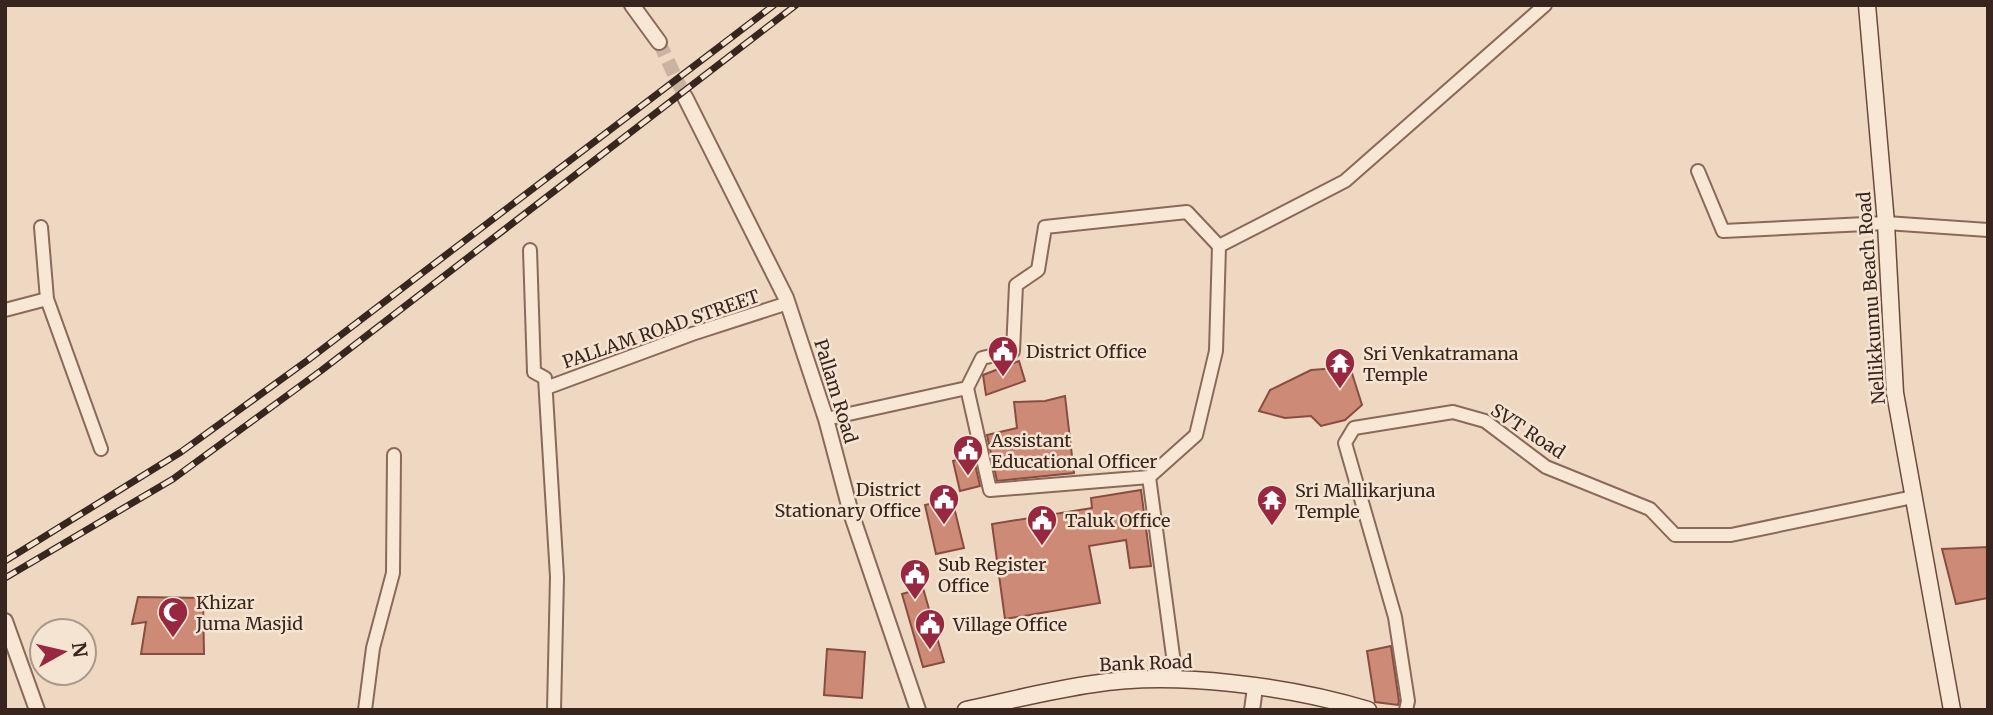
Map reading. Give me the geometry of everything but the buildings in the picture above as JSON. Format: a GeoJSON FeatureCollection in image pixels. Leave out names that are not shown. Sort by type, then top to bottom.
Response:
{"type":"FeatureCollection","features":[{"type":"Feature","properties":{"kind":"main road","name":"Nellikkunnu Beach Road"},"geometry":{"type":"LineString","coordinates":[[1867,5],[1886,223],[1895,393],[1952,710]]}},
{"type":"Feature","properties":{"kind":"main road","name":"Bank Road"},"geometry":{"type":"LineString","coordinates":[[967,710],[1094,684],[1176,678],[1346,703],[1368,710]]}},
{"type":"Feature","properties":{"kind":"street"},"geometry":{"type":"LineString","coordinates":[[632,5],[659,42]]}},
{"type":"Feature","properties":{"kind":"street"},"geometry":{"type":"LineString","coordinates":[[1219,246],[1345,181],[1545,5]]}},
{"type":"Feature","properties":{"kind":"street","name":"Pallam Road"},"geometry":{"type":"LineString","coordinates":[[685,97],[788,303],[826,419],[851,513],[918,710]]}},
{"type":"Feature","properties":{"kind":"street"},"geometry":{"type":"LineString","coordinates":[[1698,171],[1723,230],[1886,223],[1988,230]]}},
{"type":"Feature","properties":{"kind":"street"},"geometry":{"type":"LineString","coordinates":[[1187,212],[1219,246],[1216,351],[1196,435],[1149,477],[990,490],[967,388],[982,358],[1013,351],[1016,285],[1038,270],[1045,228],[1187,212]]}},
{"type":"Feature","properties":{"kind":"street"},"geometry":{"type":"LineString","coordinates":[[41,227],[47,299],[102,449]]}},
{"type":"Feature","properties":{"kind":"street"},"geometry":{"type":"LineString","coordinates":[[530,250],[534,372],[545,378],[557,577],[554,710]]}},
{"type":"Feature","properties":{"kind":"street"},"geometry":{"type":"LineString","coordinates":[[5,310],[47,299]]}},
{"type":"Feature","properties":{"kind":"street","name":"PALLAM ROAD STREET"},"geometry":{"type":"LineString","coordinates":[[546,388],[692,334],[788,303]]}},
{"type":"Feature","properties":{"kind":"street"},"geometry":{"type":"LineString","coordinates":[[826,419],[967,388]]}},
{"type":"Feature","properties":{"kind":"street","name":"SVT Road"},"geometry":{"type":"LineString","coordinates":[[1406,710],[1408,701],[1395,617],[1345,443],[1354,428],[1453,412],[1485,421],[1546,467],[1650,509],[1675,536],[1731,535],[1913,497]]}},
{"type":"Feature","properties":{"kind":"street"},"geometry":{"type":"LineString","coordinates":[[365,710],[373,648],[393,573],[394,455]]}},
{"type":"Feature","properties":{"kind":"street"},"geometry":{"type":"LineString","coordinates":[[1149,477],[1176,678]]}},
{"type":"Feature","properties":{"kind":"street"},"geometry":{"type":"LineString","coordinates":[[5,621],[37,710]]}},
{"type":"Feature","properties":{"kind":"street"},"geometry":{"type":"LineString","coordinates":[[1252,710],[1255,688]]}},
{"type":"Feature","properties":{"kind":"tunnel"},"geometry":{"type":"LineString","coordinates":[[659,42],[685,97]]}},
{"type":"Feature","properties":{"kind":"railway"},"geometry":{"type":"LineString","coordinates":[[5,561],[181,452],[308,360],[774,5]]}},
{"type":"Feature","properties":{"kind":"railway"},"geometry":{"type":"LineString","coordinates":[[5,578],[173,479],[322,370],[796,5]]}},
{"type":"Feature","properties":{"kind":"place","name":"District Office"},"geometry":{"type":"Point","coordinates":[1003,378]}},
{"type":"Feature","properties":{"kind":"place","name":"Sri Venkatramana Temple"},"geometry":{"type":"Point","coordinates":[1340,390]}},
{"type":"Feature","properties":{"kind":"place","name":"Assistant Educational Officer"},"geometry":{"type":"Point","coordinates":[968,477]}},
{"type":"Feature","properties":{"kind":"place","name":"District Stationary Office"},"geometry":{"type":"Point","coordinates":[944,526]}},
{"type":"Feature","properties":{"kind":"place","name":"Sri Mallikarjuna Temple"},"geometry":{"type":"Point","coordinates":[1272,527]}},
{"type":"Feature","properties":{"kind":"place","name":"Taluk Office"},"geometry":{"type":"Point","coordinates":[1042,547]}},
{"type":"Feature","properties":{"kind":"place","name":"Sub Register Office"},"geometry":{"type":"Point","coordinates":[915,601]}},
{"type":"Feature","properties":{"kind":"place","name":"Khizar Juma Masjid"},"geometry":{"type":"Point","coordinates":[173,639]}},
{"type":"Feature","properties":{"kind":"place","name":"Village Office"},"geometry":{"type":"Point","coordinates":[930,651]}}]}
